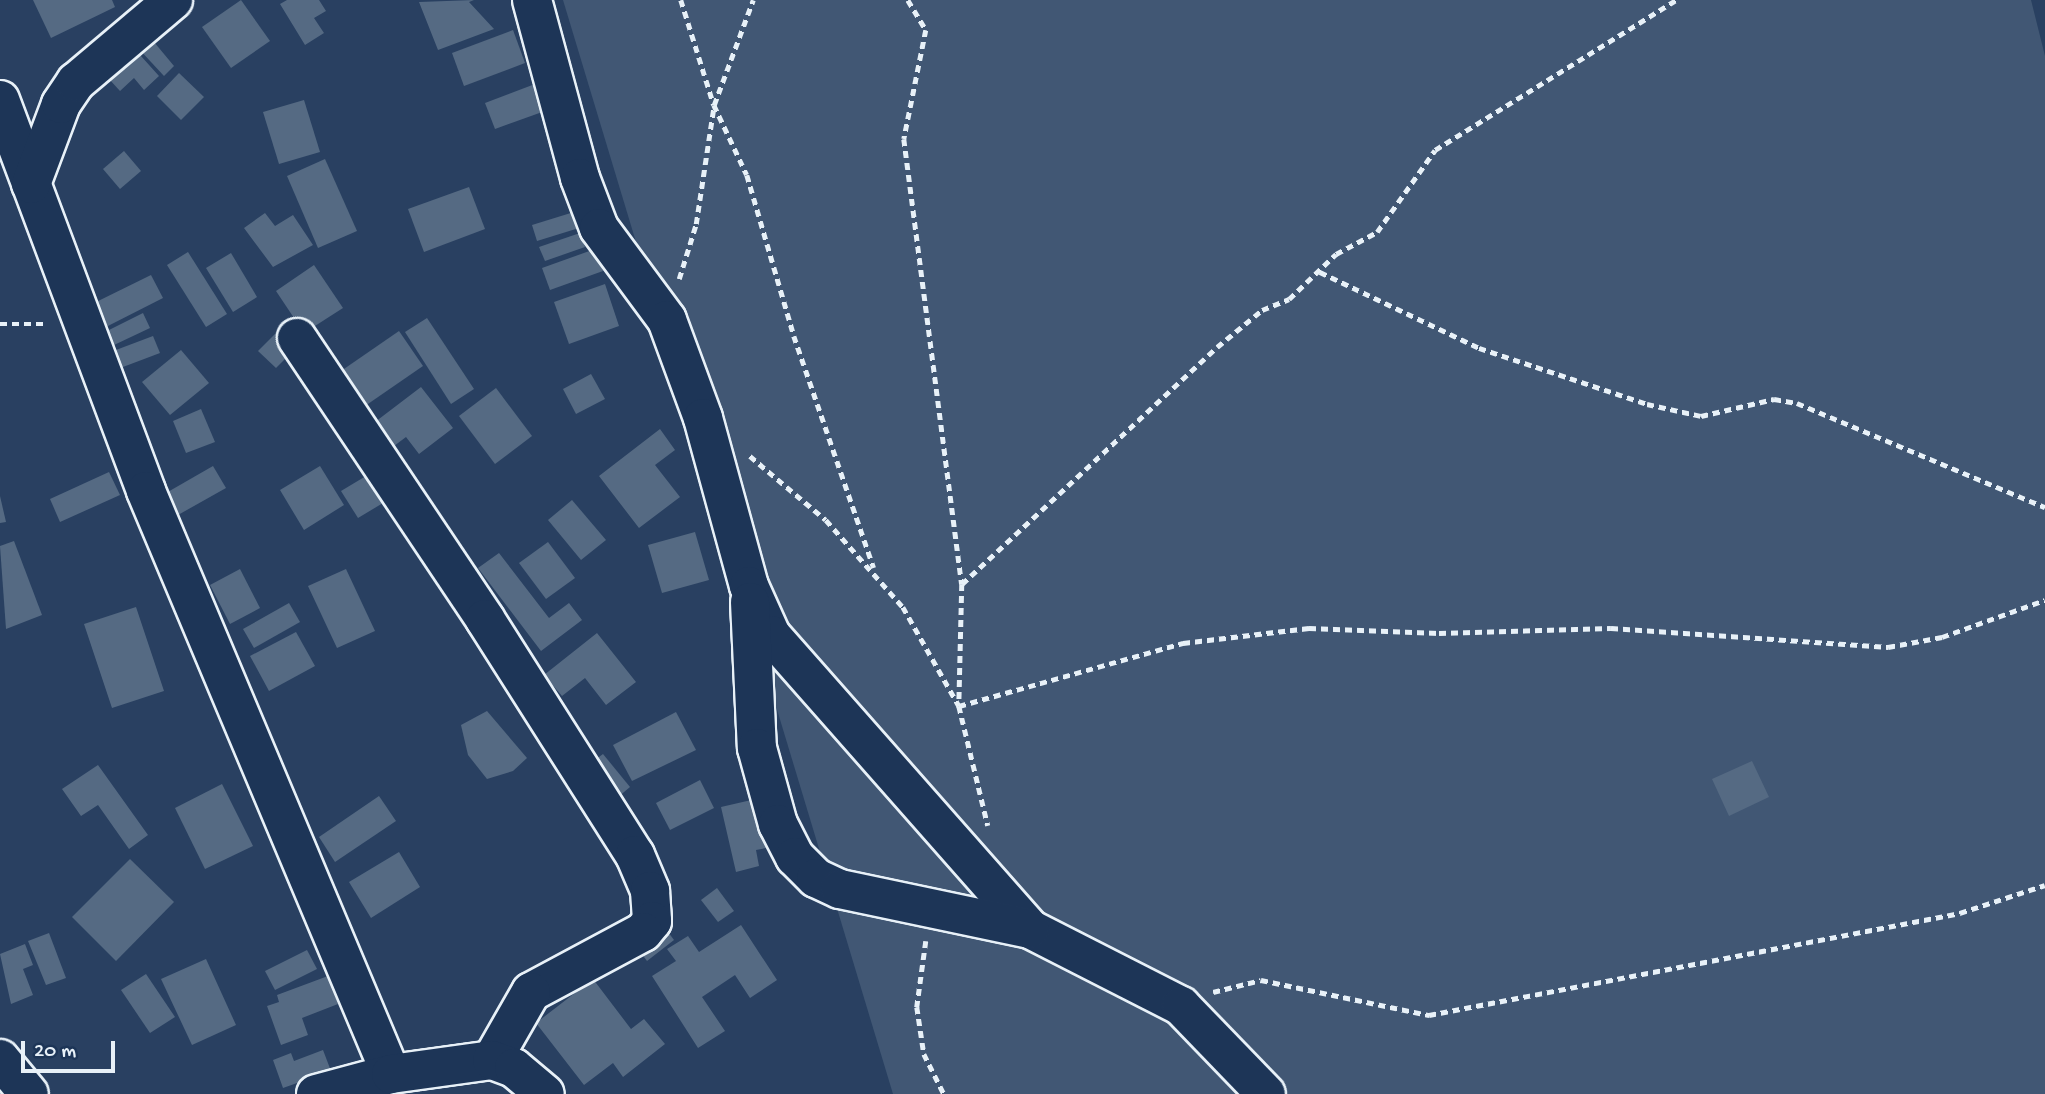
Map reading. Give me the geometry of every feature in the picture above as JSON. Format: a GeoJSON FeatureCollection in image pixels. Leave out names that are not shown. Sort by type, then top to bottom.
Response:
{"type":"FeatureCollection","features":[{"type":"Feature","properties":{"kind":"street"},"geometry":{"type":"LineString","coordinates":[[31,184],[61,104],[76,82],[173,0]]}},
{"type":"Feature","properties":{"kind":"street"},"geometry":{"type":"LineString","coordinates":[[532,0],[599,228],[667,320],[703,418],[749,586],[771,635],[797,670],[995,882],[1030,929]]}},
{"type":"Feature","properties":{"kind":"street"},"geometry":{"type":"LineString","coordinates":[[0,100],[83,325],[298,863],[391,1074]]}},
{"type":"Feature","properties":{"kind":"street"},"geometry":{"type":"LineString","coordinates":[[297,338],[485,619],[635,855],[650,891],[652,921],[643,932],[531,992],[492,1060]]}},
{"type":"Feature","properties":{"kind":"street"},"geometry":{"type":"LineString","coordinates":[[749,586],[757,748],[778,824],[795,857],[816,878],[840,889],[938,907],[1030,929],[1181,1006],[1266,1094]]}},
{"type":"Feature","properties":{"kind":"street"},"geometry":{"type":"LineString","coordinates":[[0,1059],[29,1094]]}},
{"type":"Feature","properties":{"kind":"street"},"geometry":{"type":"LineString","coordinates":[[316,1094],[391,1074],[492,1060],[514,1068],[545,1094]]}},
{"type":"Feature","properties":{"kind":"path"},"geometry":{"type":"LineString","coordinates":[[681,0],[714,105],[747,175],[793,336],[874,568],[959,706]]}},
{"type":"Feature","properties":{"kind":"path"},"geometry":{"type":"LineString","coordinates":[[667,320],[696,225],[714,105],[753,0]]}},
{"type":"Feature","properties":{"kind":"path"},"geometry":{"type":"LineString","coordinates":[[908,0],[926,30],[927,45],[904,138],[907,201],[962,584],[959,706],[991,839]]}},
{"type":"Feature","properties":{"kind":"path"},"geometry":{"type":"LineString","coordinates":[[962,584],[1217,347],[1320,272],[1336,254],[1377,232],[1423,164],[1456,134],[1676,0]]}},
{"type":"Feature","properties":{"kind":"path"},"geometry":{"type":"LineString","coordinates":[[1320,272],[1479,348],[1647,404],[1701,416],[1773,399],[1797,402],[2045,507]]}},
{"type":"Feature","properties":{"kind":"path"},"geometry":{"type":"LineString","coordinates":[[0,324],[83,325]]}},
{"type":"Feature","properties":{"kind":"path"},"geometry":{"type":"LineString","coordinates":[[744,452],[874,568]]}},
{"type":"Feature","properties":{"kind":"path"},"geometry":{"type":"LineString","coordinates":[[959,706],[1183,643],[1309,628],[1439,633],[1611,628],[1888,647],[1942,637],[2045,600]]}},
{"type":"Feature","properties":{"kind":"path"},"geometry":{"type":"LineString","coordinates":[[1181,1006],[1261,980],[1429,1015],[1960,913],[2045,886]]}},
{"type":"Feature","properties":{"kind":"path"},"geometry":{"type":"LineString","coordinates":[[938,907],[919,962],[917,1007],[924,1054],[944,1094]]}},
{"type":"Feature","properties":{"kind":"shaded area"},"geometry":{"type":"Polygon","coordinates":[[[563,0],[2031,0],[2045,56],[2045,1094],[893,1094],[563,0]]]}},
{"type":"Feature","properties":{"kind":"building"},"geometry":{"type":"Polygon","coordinates":[[[33,0],[112,0],[115,7],[51,38],[33,0]]]}},
{"type":"Feature","properties":{"kind":"building"},"geometry":{"type":"Polygon","coordinates":[[[241,0],[270,41],[231,68],[202,27],[241,0]]]}},
{"type":"Feature","properties":{"kind":"building"},"geometry":{"type":"Polygon","coordinates":[[[287,0],[319,0],[326,11],[314,18],[324,33],[305,45],[280,4],[287,0]]]}},
{"type":"Feature","properties":{"kind":"building"},"geometry":{"type":"Polygon","coordinates":[[[474,0],[469,2],[494,29],[438,50],[419,2],[474,0]]]}},
{"type":"Feature","properties":{"kind":"building"},"geometry":{"type":"Polygon","coordinates":[[[513,30],[525,63],[464,86],[452,53],[513,30]]]}},
{"type":"Feature","properties":{"kind":"building"},"geometry":{"type":"Polygon","coordinates":[[[149,36],[174,66],[164,76],[138,48],[149,36]]]}},
{"type":"Feature","properties":{"kind":"building"},"geometry":{"type":"Polygon","coordinates":[[[131,45],[159,76],[144,90],[134,78],[120,91],[109,79],[131,45]]]}},
{"type":"Feature","properties":{"kind":"building"},"geometry":{"type":"Polygon","coordinates":[[[179,73],[204,97],[181,120],[157,96],[179,73]]]}},
{"type":"Feature","properties":{"kind":"building"},"geometry":{"type":"Polygon","coordinates":[[[535,84],[545,111],[495,129],[485,103],[535,84]]]}},
{"type":"Feature","properties":{"kind":"building"},"geometry":{"type":"Polygon","coordinates":[[[304,100],[320,152],[279,164],[263,112],[304,100]]]}},
{"type":"Feature","properties":{"kind":"building"},"geometry":{"type":"Polygon","coordinates":[[[124,151],[141,171],[120,189],[103,169],[124,151]]]}},
{"type":"Feature","properties":{"kind":"building"},"geometry":{"type":"Polygon","coordinates":[[[325,159],[357,231],[318,248],[287,176],[325,159]]]}},
{"type":"Feature","properties":{"kind":"building"},"geometry":{"type":"Polygon","coordinates":[[[469,187],[485,229],[424,252],[408,209],[469,187]]]}},
{"type":"Feature","properties":{"kind":"building"},"geometry":{"type":"Polygon","coordinates":[[[574,212],[579,228],[537,241],[532,225],[574,212]]]}},
{"type":"Feature","properties":{"kind":"building"},"geometry":{"type":"Polygon","coordinates":[[[265,213],[275,226],[293,215],[313,245],[273,267],[244,228],[265,213]]]}},
{"type":"Feature","properties":{"kind":"building"},"geometry":{"type":"Polygon","coordinates":[[[580,233],[585,247],[545,261],[539,247],[580,233]]]}},
{"type":"Feature","properties":{"kind":"building"},"geometry":{"type":"Polygon","coordinates":[[[595,249],[603,271],[550,290],[542,268],[595,249]]]}},
{"type":"Feature","properties":{"kind":"building"},"geometry":{"type":"Polygon","coordinates":[[[188,252],[227,314],[206,327],[167,265],[188,252]]]}},
{"type":"Feature","properties":{"kind":"building"},"geometry":{"type":"Polygon","coordinates":[[[231,253],[257,297],[233,312],[206,268],[231,253]]]}},
{"type":"Feature","properties":{"kind":"building"},"geometry":{"type":"Polygon","coordinates":[[[314,265],[343,308],[304,333],[276,291],[314,265]]]}},
{"type":"Feature","properties":{"kind":"building"},"geometry":{"type":"Polygon","coordinates":[[[151,275],[163,298],[102,329],[90,305],[151,275]]]}},
{"type":"Feature","properties":{"kind":"building"},"geometry":{"type":"Polygon","coordinates":[[[605,284],[619,326],[569,344],[554,302],[605,284]]]}},
{"type":"Feature","properties":{"kind":"building"},"geometry":{"type":"Polygon","coordinates":[[[143,313],[150,328],[114,345],[107,331],[143,313]]]}},
{"type":"Feature","properties":{"kind":"building"},"geometry":{"type":"Polygon","coordinates":[[[427,318],[474,389],[451,404],[405,332],[427,318]]]}},
{"type":"Feature","properties":{"kind":"building"},"geometry":{"type":"Polygon","coordinates":[[[278,331],[296,348],[276,368],[258,351],[278,331]]]}},
{"type":"Feature","properties":{"kind":"building"},"geometry":{"type":"Polygon","coordinates":[[[399,331],[423,366],[365,406],[341,371],[399,331]]]}},
{"type":"Feature","properties":{"kind":"building"},"geometry":{"type":"Polygon","coordinates":[[[153,336],[160,353],[115,370],[108,353],[153,336]]]}},
{"type":"Feature","properties":{"kind":"building"},"geometry":{"type":"Polygon","coordinates":[[[181,350],[209,383],[170,415],[142,382],[181,350]]]}},
{"type":"Feature","properties":{"kind":"building"},"geometry":{"type":"Polygon","coordinates":[[[591,374],[605,399],[576,414],[563,389],[591,374]]]}},
{"type":"Feature","properties":{"kind":"building"},"geometry":{"type":"Polygon","coordinates":[[[421,387],[453,428],[419,454],[406,437],[394,446],[375,422],[421,387]]]}},
{"type":"Feature","properties":{"kind":"building"},"geometry":{"type":"Polygon","coordinates":[[[496,388],[532,436],[495,464],[459,416],[496,388]]]}},
{"type":"Feature","properties":{"kind":"building"},"geometry":{"type":"Polygon","coordinates":[[[201,409],[215,442],[186,453],[173,421],[201,409]]]}},
{"type":"Feature","properties":{"kind":"building"},"geometry":{"type":"Polygon","coordinates":[[[660,429],[675,450],[655,465],[680,497],[639,528],[599,476],[660,429]]]}},
{"type":"Feature","properties":{"kind":"building"},"geometry":{"type":"Polygon","coordinates":[[[213,466],[226,488],[178,515],[166,493],[213,466]]]}},
{"type":"Feature","properties":{"kind":"building"},"geometry":{"type":"Polygon","coordinates":[[[320,466],[344,505],[304,530],[280,490],[320,466]]]}},
{"type":"Feature","properties":{"kind":"building"},"geometry":{"type":"Polygon","coordinates":[[[376,470],[393,497],[358,518],[341,491],[376,470]]]}},
{"type":"Feature","properties":{"kind":"building"},"geometry":{"type":"Polygon","coordinates":[[[109,472],[120,495],[60,522],[50,499],[109,472]]]}},
{"type":"Feature","properties":{"kind":"building"},"geometry":{"type":"Polygon","coordinates":[[[0,496],[6,522],[0,523],[0,496]]]}},
{"type":"Feature","properties":{"kind":"building"},"geometry":{"type":"Polygon","coordinates":[[[572,500],[606,540],[581,560],[548,520],[572,500]]]}},
{"type":"Feature","properties":{"kind":"building"},"geometry":{"type":"Polygon","coordinates":[[[695,532],[709,580],[662,593],[648,545],[695,532]]]}},
{"type":"Feature","properties":{"kind":"building"},"geometry":{"type":"Polygon","coordinates":[[[14,541],[42,615],[6,629],[0,546],[14,541]]]}},
{"type":"Feature","properties":{"kind":"building"},"geometry":{"type":"Polygon","coordinates":[[[548,542],[575,578],[546,599],[519,563],[548,542]]]}},
{"type":"Feature","properties":{"kind":"building"},"geometry":{"type":"Polygon","coordinates":[[[499,553],[549,618],[569,603],[582,620],[541,651],[478,568],[499,553]]]}},
{"type":"Feature","properties":{"kind":"building"},"geometry":{"type":"Polygon","coordinates":[[[240,569],[260,608],[230,624],[210,585],[240,569]]]}},
{"type":"Feature","properties":{"kind":"building"},"geometry":{"type":"Polygon","coordinates":[[[346,569],[375,631],[337,648],[308,586],[346,569]]]}},
{"type":"Feature","properties":{"kind":"building"},"geometry":{"type":"Polygon","coordinates":[[[289,603],[300,622],[254,648],[243,629],[289,603]]]}},
{"type":"Feature","properties":{"kind":"building"},"geometry":{"type":"Polygon","coordinates":[[[136,607],[164,691],[112,708],[84,624],[136,607]]]}},
{"type":"Feature","properties":{"kind":"building"},"geometry":{"type":"Polygon","coordinates":[[[296,632],[315,666],[269,691],[250,656],[296,632]]]}},
{"type":"Feature","properties":{"kind":"building"},"geometry":{"type":"Polygon","coordinates":[[[597,633],[636,682],[606,705],[585,678],[562,696],[544,675],[597,633]]]}},
{"type":"Feature","properties":{"kind":"building"},"geometry":{"type":"Polygon","coordinates":[[[487,711],[527,758],[513,771],[487,779],[468,755],[461,725],[487,711]]]}},
{"type":"Feature","properties":{"kind":"building"},"geometry":{"type":"Polygon","coordinates":[[[676,712],[696,750],[632,781],[613,745],[676,712]]]}},
{"type":"Feature","properties":{"kind":"building"},"geometry":{"type":"Polygon","coordinates":[[[603,754],[630,787],[611,803],[583,769],[603,754]]]}},
{"type":"Feature","properties":{"kind":"building"},"geometry":{"type":"Polygon","coordinates":[[[1752,761],[1769,797],[1729,816],[1712,779],[1752,761]]]}},
{"type":"Feature","properties":{"kind":"building"},"geometry":{"type":"Polygon","coordinates":[[[98,765],[148,835],[129,849],[98,805],[81,816],[62,789],[98,765]]]}},
{"type":"Feature","properties":{"kind":"building"},"geometry":{"type":"Polygon","coordinates":[[[700,780],[714,808],[670,830],[656,803],[700,780]]]}},
{"type":"Feature","properties":{"kind":"building"},"geometry":{"type":"Polygon","coordinates":[[[222,784],[253,846],[205,869],[175,808],[222,784]]]}},
{"type":"Feature","properties":{"kind":"building"},"geometry":{"type":"Polygon","coordinates":[[[379,796],[396,821],[335,862],[319,837],[379,796]]]}},
{"type":"Feature","properties":{"kind":"building"},"geometry":{"type":"Polygon","coordinates":[[[760,798],[771,847],[756,850],[759,866],[736,872],[721,807],[760,798]]]}},
{"type":"Feature","properties":{"kind":"building"},"geometry":{"type":"Polygon","coordinates":[[[399,852],[420,887],[371,918],[349,882],[399,852]]]}},
{"type":"Feature","properties":{"kind":"building"},"geometry":{"type":"Polygon","coordinates":[[[130,859],[174,902],[116,961],[72,917],[130,859]]]}},
{"type":"Feature","properties":{"kind":"building"},"geometry":{"type":"Polygon","coordinates":[[[717,888],[734,911],[718,922],[701,900],[717,888]]]}},
{"type":"Feature","properties":{"kind":"building"},"geometry":{"type":"Polygon","coordinates":[[[659,920],[674,940],[647,961],[632,941],[659,920]]]}},
{"type":"Feature","properties":{"kind":"building"},"geometry":{"type":"Polygon","coordinates":[[[741,925],[777,980],[750,998],[735,975],[702,997],[725,1031],[698,1048],[652,976],[676,961],[667,949],[688,936],[699,952],[741,925]]]}},
{"type":"Feature","properties":{"kind":"building"},"geometry":{"type":"Polygon","coordinates":[[[49,933],[66,978],[46,985],[28,941],[49,933]]]}},
{"type":"Feature","properties":{"kind":"building"},"geometry":{"type":"Polygon","coordinates":[[[25,944],[33,965],[23,969],[33,995],[11,1004],[0,954],[25,944]]]}},
{"type":"Feature","properties":{"kind":"building"},"geometry":{"type":"Polygon","coordinates":[[[307,950],[317,969],[275,990],[265,971],[307,950]]]}},
{"type":"Feature","properties":{"kind":"building"},"geometry":{"type":"Polygon","coordinates":[[[206,959],[236,1025],[192,1045],[161,979],[206,959]]]}},
{"type":"Feature","properties":{"kind":"building"},"geometry":{"type":"Polygon","coordinates":[[[146,974],[175,1017],[150,1033],[121,990],[146,974]]]}},
{"type":"Feature","properties":{"kind":"building"},"geometry":{"type":"Polygon","coordinates":[[[328,976],[338,1004],[302,1018],[308,1035],[281,1045],[267,1006],[279,1002],[277,995],[328,976]]]}},
{"type":"Feature","properties":{"kind":"building"},"geometry":{"type":"Polygon","coordinates":[[[593,979],[631,1029],[644,1019],[665,1044],[623,1077],[613,1063],[584,1085],[536,1023],[593,979]]]}},
{"type":"Feature","properties":{"kind":"building"},"geometry":{"type":"Polygon","coordinates":[[[323,1050],[331,1071],[283,1088],[273,1060],[291,1053],[294,1061],[323,1050]]]}}]}
